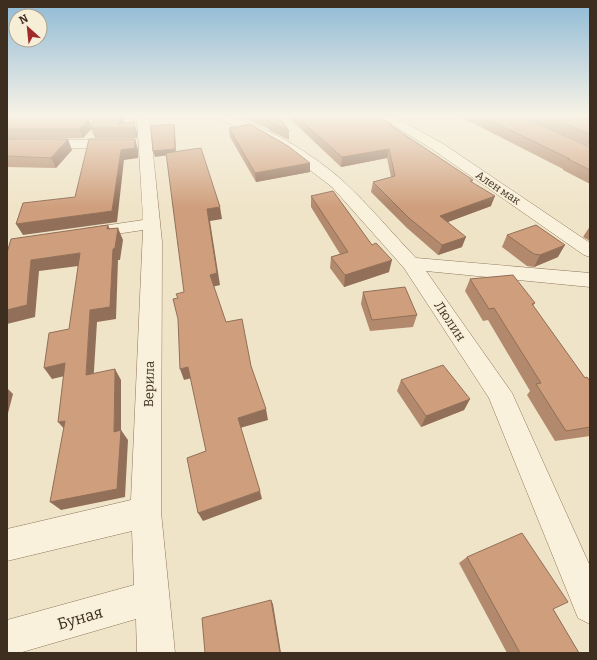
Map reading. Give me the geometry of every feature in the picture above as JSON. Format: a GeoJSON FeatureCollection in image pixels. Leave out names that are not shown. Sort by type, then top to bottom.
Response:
{"type":"FeatureCollection","features":[{"type":"Feature","properties":{"kind":"street","name":"Верила"},"geometry":{"type":"LineString","coordinates":[[145,146],[153,242],[146,512],[156,653]]}},
{"type":"Feature","properties":{"kind":"street","name":"Люлин"},"geometry":{"type":"LineString","coordinates":[[285,146],[294,151],[337,184],[411,264],[499,393],[590,606]]}},
{"type":"Feature","properties":{"kind":"street","name":"Ален мак"},"geometry":{"type":"LineString","coordinates":[[437,146],[590,251]]}},
{"type":"Feature","properties":{"kind":"street"},"geometry":{"type":"LineString","coordinates":[[75,235],[151,224]]}},
{"type":"Feature","properties":{"kind":"street"},"geometry":{"type":"LineString","coordinates":[[411,264],[590,280]]}},
{"type":"Feature","properties":{"kind":"street"},"geometry":{"type":"LineString","coordinates":[[7,545],[146,512]]}},
{"type":"Feature","properties":{"kind":"street","name":"Буная"},"geometry":{"type":"LineString","coordinates":[[7,638],[152,597]]}},
{"type":"Feature","properties":{"kind":"building"},"geometry":{"type":"Polygon","coordinates":[[[7,146],[62,146],[51,158],[7,156],[7,146]]]}},
{"type":"Feature","properties":{"kind":"building"},"geometry":{"type":"Polygon","coordinates":[[[87,146],[135,146],[135,148],[121,150],[112,211],[16,224],[23,203],[75,197],[87,146]]]}},
{"type":"Feature","properties":{"kind":"building"},"geometry":{"type":"Polygon","coordinates":[[[153,146],[175,146],[175,149],[153,151],[153,146]]]}},
{"type":"Feature","properties":{"kind":"building"},"geometry":{"type":"Polygon","coordinates":[[[239,146],[288,146],[310,163],[255,173],[239,146]]]}},
{"type":"Feature","properties":{"kind":"building"},"geometry":{"type":"Polygon","coordinates":[[[329,146],[421,146],[473,180],[470,181],[495,196],[440,216],[466,237],[442,245],[409,218],[373,182],[395,176],[389,149],[342,157],[329,146]]]}},
{"type":"Feature","properties":{"kind":"building"},"geometry":{"type":"Polygon","coordinates":[[[543,146],[590,147],[590,170],[568,159],[570,159],[543,146]]]}},
{"type":"Feature","properties":{"kind":"building"},"geometry":{"type":"Polygon","coordinates":[[[201,148],[220,207],[207,209],[217,273],[210,275],[226,322],[242,319],[251,366],[266,409],[238,418],[260,491],[198,513],[187,458],[206,451],[188,367],[180,369],[178,319],[173,299],[178,298],[176,294],[184,292],[166,153],[201,148]]]}},
{"type":"Feature","properties":{"kind":"building"},"geometry":{"type":"Polygon","coordinates":[[[333,191],[372,245],[376,243],[392,260],[345,275],[331,257],[348,252],[311,196],[333,191]]]}},
{"type":"Feature","properties":{"kind":"building"},"geometry":{"type":"Polygon","coordinates":[[[108,225],[107,229],[118,228],[115,248],[113,249],[110,307],[90,310],[86,375],[115,369],[114,432],[121,430],[117,489],[50,502],[65,421],[58,422],[65,363],[44,368],[49,333],[69,329],[80,253],[31,260],[27,305],[7,310],[7,253],[11,239],[108,225]]]}},
{"type":"Feature","properties":{"kind":"building"},"geometry":{"type":"Polygon","coordinates":[[[536,225],[565,245],[540,255],[534,254],[507,235],[536,225]]]}},
{"type":"Feature","properties":{"kind":"building"},"geometry":{"type":"Polygon","coordinates":[[[513,275],[535,303],[532,304],[585,378],[587,377],[590,381],[590,427],[566,431],[536,384],[541,383],[494,308],[489,309],[470,279],[513,275]]]}},
{"type":"Feature","properties":{"kind":"building"},"geometry":{"type":"Polygon","coordinates":[[[405,287],[417,315],[372,320],[363,292],[405,287]]]}},
{"type":"Feature","properties":{"kind":"building"},"geometry":{"type":"Polygon","coordinates":[[[443,365],[470,399],[426,416],[401,380],[443,365]]]}},
{"type":"Feature","properties":{"kind":"building"},"geometry":{"type":"Polygon","coordinates":[[[522,533],[568,602],[553,609],[579,653],[520,653],[467,557],[522,533]]]}},
{"type":"Feature","properties":{"kind":"building"},"geometry":{"type":"Polygon","coordinates":[[[271,600],[280,653],[205,653],[202,618],[271,600]]]}}]}
